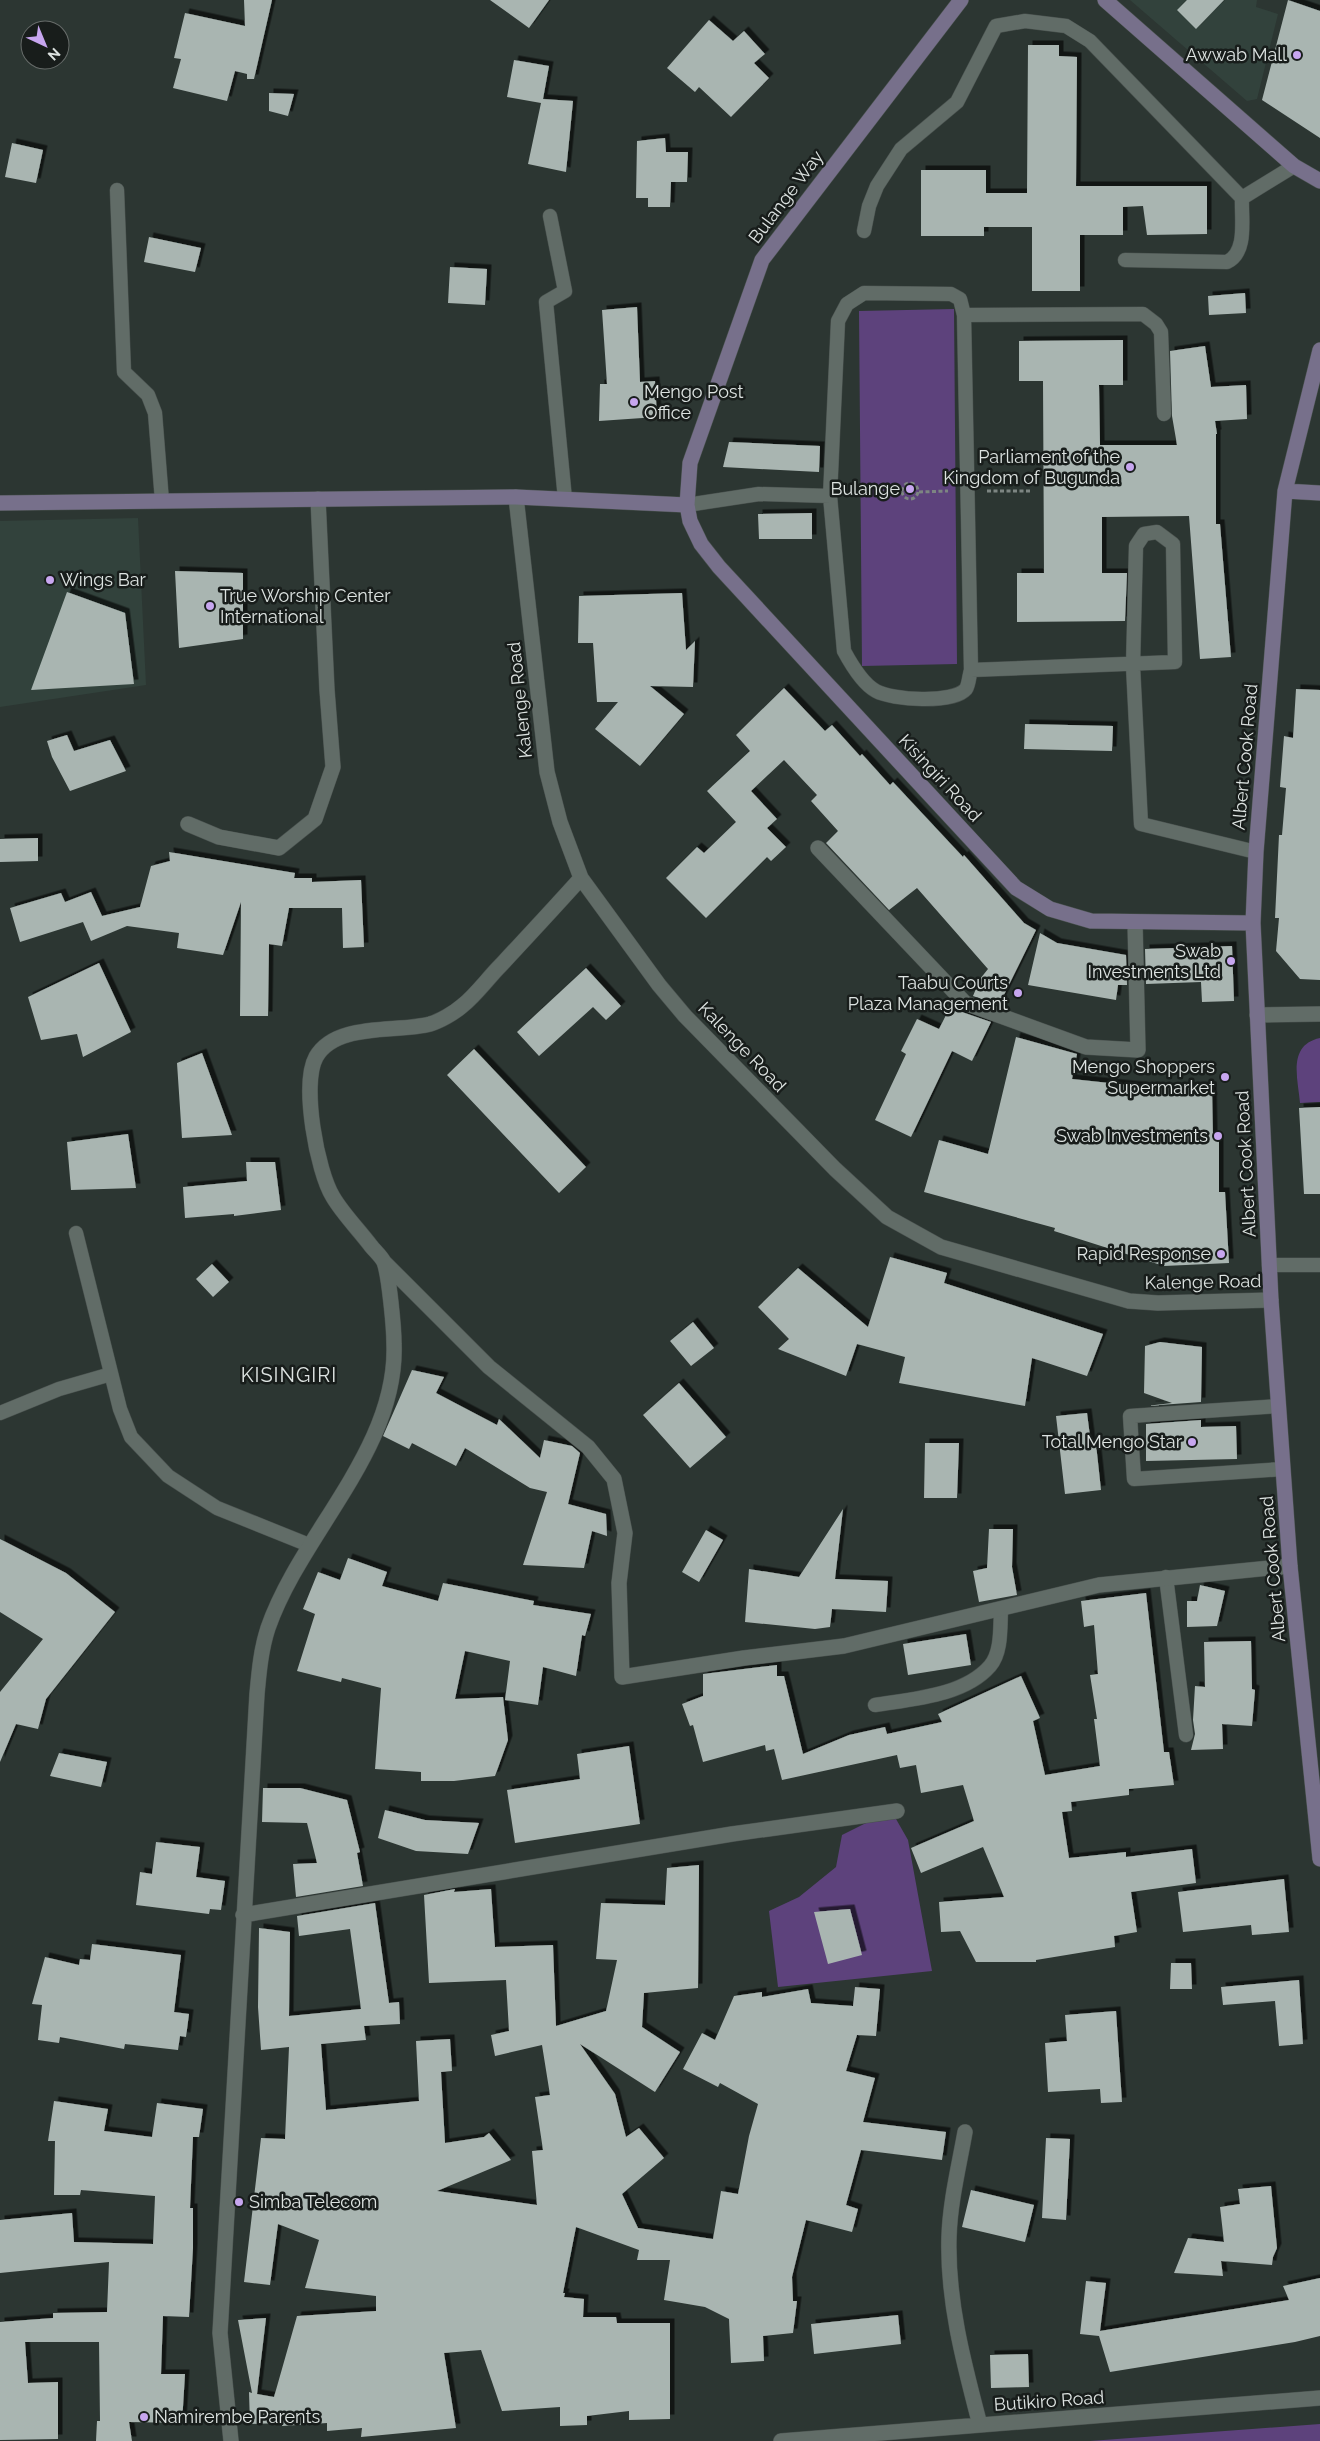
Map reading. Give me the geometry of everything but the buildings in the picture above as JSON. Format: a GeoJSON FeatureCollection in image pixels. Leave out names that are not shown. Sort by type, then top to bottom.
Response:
{"type":"FeatureCollection","features":[{"type":"Feature","properties":{"kind":"main road","name":"Bulange Way"},"geometry":{"type":"LineString","coordinates":[[687,505],[690,463],[762,260],[961,0]]}},
{"type":"Feature","properties":{"kind":"main road"},"geometry":{"type":"LineString","coordinates":[[1105,0],[1294,166],[1320,181]]}},
{"type":"Feature","properties":{"kind":"main road","name":"Albert Cook Road"},"geometry":{"type":"LineString","coordinates":[[1320,350],[1286,491],[1256,852],[1253,923],[1269,1265],[1278,1406],[1290,1566],[1320,1859]]}},
{"type":"Feature","properties":{"kind":"main road"},"geometry":{"type":"LineString","coordinates":[[1286,491],[1320,493]]}},
{"type":"Feature","properties":{"kind":"main road"},"geometry":{"type":"LineString","coordinates":[[0,503],[516,497],[687,505]]}},
{"type":"Feature","properties":{"kind":"main road","name":"Kisingiri Road"},"geometry":{"type":"LineString","coordinates":[[687,505],[690,521],[701,544],[718,567],[1016,888],[1050,909],[1091,921],[1253,923]]}},
{"type":"Feature","properties":{"kind":"street","name":"Kalenge Road"},"geometry":{"type":"LineString","coordinates":[[516,497],[547,772],[560,822],[582,878],[659,985],[685,1016],[835,1169],[887,1217],[941,1247],[1129,1301],[1158,1303],[1271,1300]]}},
{"type":"Feature","properties":{"kind":"street"},"geometry":{"type":"LineString","coordinates":[[188,824],[219,838],[279,848],[314,819],[333,767],[327,690],[318,499]]}},
{"type":"Feature","properties":{"kind":"street"},"geometry":{"type":"LineString","coordinates":[[818,848],[965,1003],[1086,1047],[1138,1050],[1135,922]]}},
{"type":"Feature","properties":{"kind":"street"},"geometry":{"type":"LineString","coordinates":[[582,878],[462,1007],[432,1023],[342,1035],[324,1046],[316,1058],[311,1073],[313,1139],[320,1169],[332,1197],[384,1262],[489,1367],[588,1447],[614,1478],[625,1533],[619,1583],[622,1676],[844,1646],[1100,1585],[1290,1566]]}},
{"type":"Feature","properties":{"kind":"street"},"geometry":{"type":"LineString","coordinates":[[1257,1015],[1320,1014]]}},
{"type":"Feature","properties":{"kind":"street"},"geometry":{"type":"LineString","coordinates":[[231,2441],[220,2333],[256,1694],[268,1629],[309,1545],[348,1484],[373,1437],[385,1407],[394,1375],[394,1344],[384,1262]]}},
{"type":"Feature","properties":{"kind":"street"},"geometry":{"type":"LineString","coordinates":[[243,1915],[732,1834],[897,1811]]}},
{"type":"Feature","properties":{"kind":"street"},"geometry":{"type":"LineString","coordinates":[[965,2132],[949,2236],[949,2260],[958,2342],[980,2425]]}},
{"type":"Feature","properties":{"kind":"street","name":"Butikiro Road"},"geometry":{"type":"LineString","coordinates":[[781,2441],[1320,2398]]}},
{"type":"Feature","properties":{"kind":"lane"},"geometry":{"type":"LineString","coordinates":[[864,231],[869,206],[878,186],[901,149],[957,102],[996,26],[1025,20],[1066,26],[1090,41],[1242,198],[1240,250],[1235,258],[1227,262],[1125,260]]}},
{"type":"Feature","properties":{"kind":"lane"},"geometry":{"type":"LineString","coordinates":[[1242,198],[1294,166]]}},
{"type":"Feature","properties":{"kind":"lane"},"geometry":{"type":"LineString","coordinates":[[117,190],[124,372],[148,395],[155,413],[162,501]]}},
{"type":"Feature","properties":{"kind":"lane"},"geometry":{"type":"LineString","coordinates":[[550,216],[565,291],[546,302],[565,500]]}},
{"type":"Feature","properties":{"kind":"lane"},"geometry":{"type":"LineString","coordinates":[[864,293],[950,294],[960,299],[964,315],[970,670],[967,688],[960,694],[945,699],[887,696],[874,690],[851,663],[844,651],[830,496],[838,321],[847,304],[864,293]]}},
{"type":"Feature","properties":{"kind":"lane"},"geometry":{"type":"LineString","coordinates":[[964,315],[1143,314],[1156,324],[1161,332],[1164,414]]}},
{"type":"Feature","properties":{"kind":"lane"},"geometry":{"type":"LineString","coordinates":[[687,505],[759,494],[830,496]]}},
{"type":"Feature","properties":{"kind":"lane"},"geometry":{"type":"LineString","coordinates":[[970,670],[1133,666],[1174,662],[1173,544],[1157,532],[1144,534],[1136,546],[1133,666],[1141,824],[1256,852]]}},
{"type":"Feature","properties":{"kind":"lane"},"geometry":{"type":"LineString","coordinates":[[76,1233],[120,1409],[131,1437],[168,1476],[217,1508],[309,1545]]}},
{"type":"Feature","properties":{"kind":"lane"},"geometry":{"type":"LineString","coordinates":[[1269,1265],[1320,1265]]}},
{"type":"Feature","properties":{"kind":"lane"},"geometry":{"type":"LineString","coordinates":[[0,1413],[59,1388],[111,1374]]}},
{"type":"Feature","properties":{"kind":"lane"},"geometry":{"type":"LineString","coordinates":[[1278,1406],[1130,1416],[1134,1479],[1283,1469]]}},
{"type":"Feature","properties":{"kind":"lane"},"geometry":{"type":"LineString","coordinates":[[1166,1577],[1186,1735]]}},
{"type":"Feature","properties":{"kind":"lane"},"geometry":{"type":"LineString","coordinates":[[876,1705],[940,1694],[978,1676],[991,1665],[999,1645],[1001,1610]]}},
{"type":"Feature","properties":{"kind":"path"},"geometry":{"type":"LineString","coordinates":[[908,482],[916,484],[919,489],[918,495],[911,499],[906,498],[902,491],[908,482]]}},
{"type":"Feature","properties":{"kind":"path"},"geometry":{"type":"LineString","coordinates":[[830,496],[902,491]]}},
{"type":"Feature","properties":{"kind":"shaded area"},"geometry":{"type":"Polygon","coordinates":[[[1130,0],[1257,0],[1256,7],[1278,14],[1257,99],[1247,101],[1130,0]]]}},
{"type":"Feature","properties":{"kind":"shaded area"},"geometry":{"type":"Polygon","coordinates":[[[954,309],[957,664],[862,666],[859,311],[954,309]]]}},
{"type":"Feature","properties":{"kind":"shaded area"},"geometry":{"type":"Polygon","coordinates":[[[138,518],[146,685],[0,707],[0,521],[138,518]]]}},
{"type":"Feature","properties":{"kind":"shaded area"},"geometry":{"type":"Polygon","coordinates":[[[1320,1038],[1320,1102],[1300,1103],[1297,1074],[1299,1055],[1310,1042],[1320,1038]]]}},
{"type":"Feature","properties":{"kind":"shaded area"},"geometry":{"type":"Polygon","coordinates":[[[874,1819],[896,1819],[908,1840],[932,1971],[778,1987],[769,1911],[799,1897],[836,1867],[842,1835],[874,1819]]]}},
{"type":"Feature","properties":{"kind":"shaded area"},"geometry":{"type":"Polygon","coordinates":[[[1320,2424],[1320,2441],[1090,2441],[1320,2424]]]}},
{"type":"Feature","properties":{"kind":"place","name":"Awwab Mall"},"geometry":{"type":"Point","coordinates":[1297,55]}},
{"type":"Feature","properties":{"kind":"place","name":"Mengo Post Office"},"geometry":{"type":"Point","coordinates":[634,402]}},
{"type":"Feature","properties":{"kind":"place","name":"Parliament of the Kingdom of Bugunda"},"geometry":{"type":"Point","coordinates":[1130,467]}},
{"type":"Feature","properties":{"kind":"place","name":"Bulange"},"geometry":{"type":"Point","coordinates":[910,489]}},
{"type":"Feature","properties":{"kind":"place","name":"Wings Bar"},"geometry":{"type":"Point","coordinates":[50,580]}},
{"type":"Feature","properties":{"kind":"place","name":"True Worship Center International"},"geometry":{"type":"Point","coordinates":[210,606]}},
{"type":"Feature","properties":{"kind":"place","name":"Swab Investments Ltd"},"geometry":{"type":"Point","coordinates":[1231,961]}},
{"type":"Feature","properties":{"kind":"place","name":"Taabu Courts Plaza Management"},"geometry":{"type":"Point","coordinates":[1018,993]}},
{"type":"Feature","properties":{"kind":"place","name":"Mengo Shoppers Supermarket"},"geometry":{"type":"Point","coordinates":[1225,1077]}},
{"type":"Feature","properties":{"kind":"place","name":"Swab Investments"},"geometry":{"type":"Point","coordinates":[1218,1136]}},
{"type":"Feature","properties":{"kind":"place","name":"Rapid Response"},"geometry":{"type":"Point","coordinates":[1221,1254]}},
{"type":"Feature","properties":{"kind":"place","name":"Total Mengo Star"},"geometry":{"type":"Point","coordinates":[1192,1442]}},
{"type":"Feature","properties":{"kind":"place","name":"Simba Telecom"},"geometry":{"type":"Point","coordinates":[239,2202]}},
{"type":"Feature","properties":{"kind":"place","name":"Namirembe Parents"},"geometry":{"type":"Point","coordinates":[144,2417]}},
{"type":"Feature","properties":{"kind":"district","name":"KISINGIRI"},"geometry":{"type":"Point","coordinates":[289,1375]}}]}
